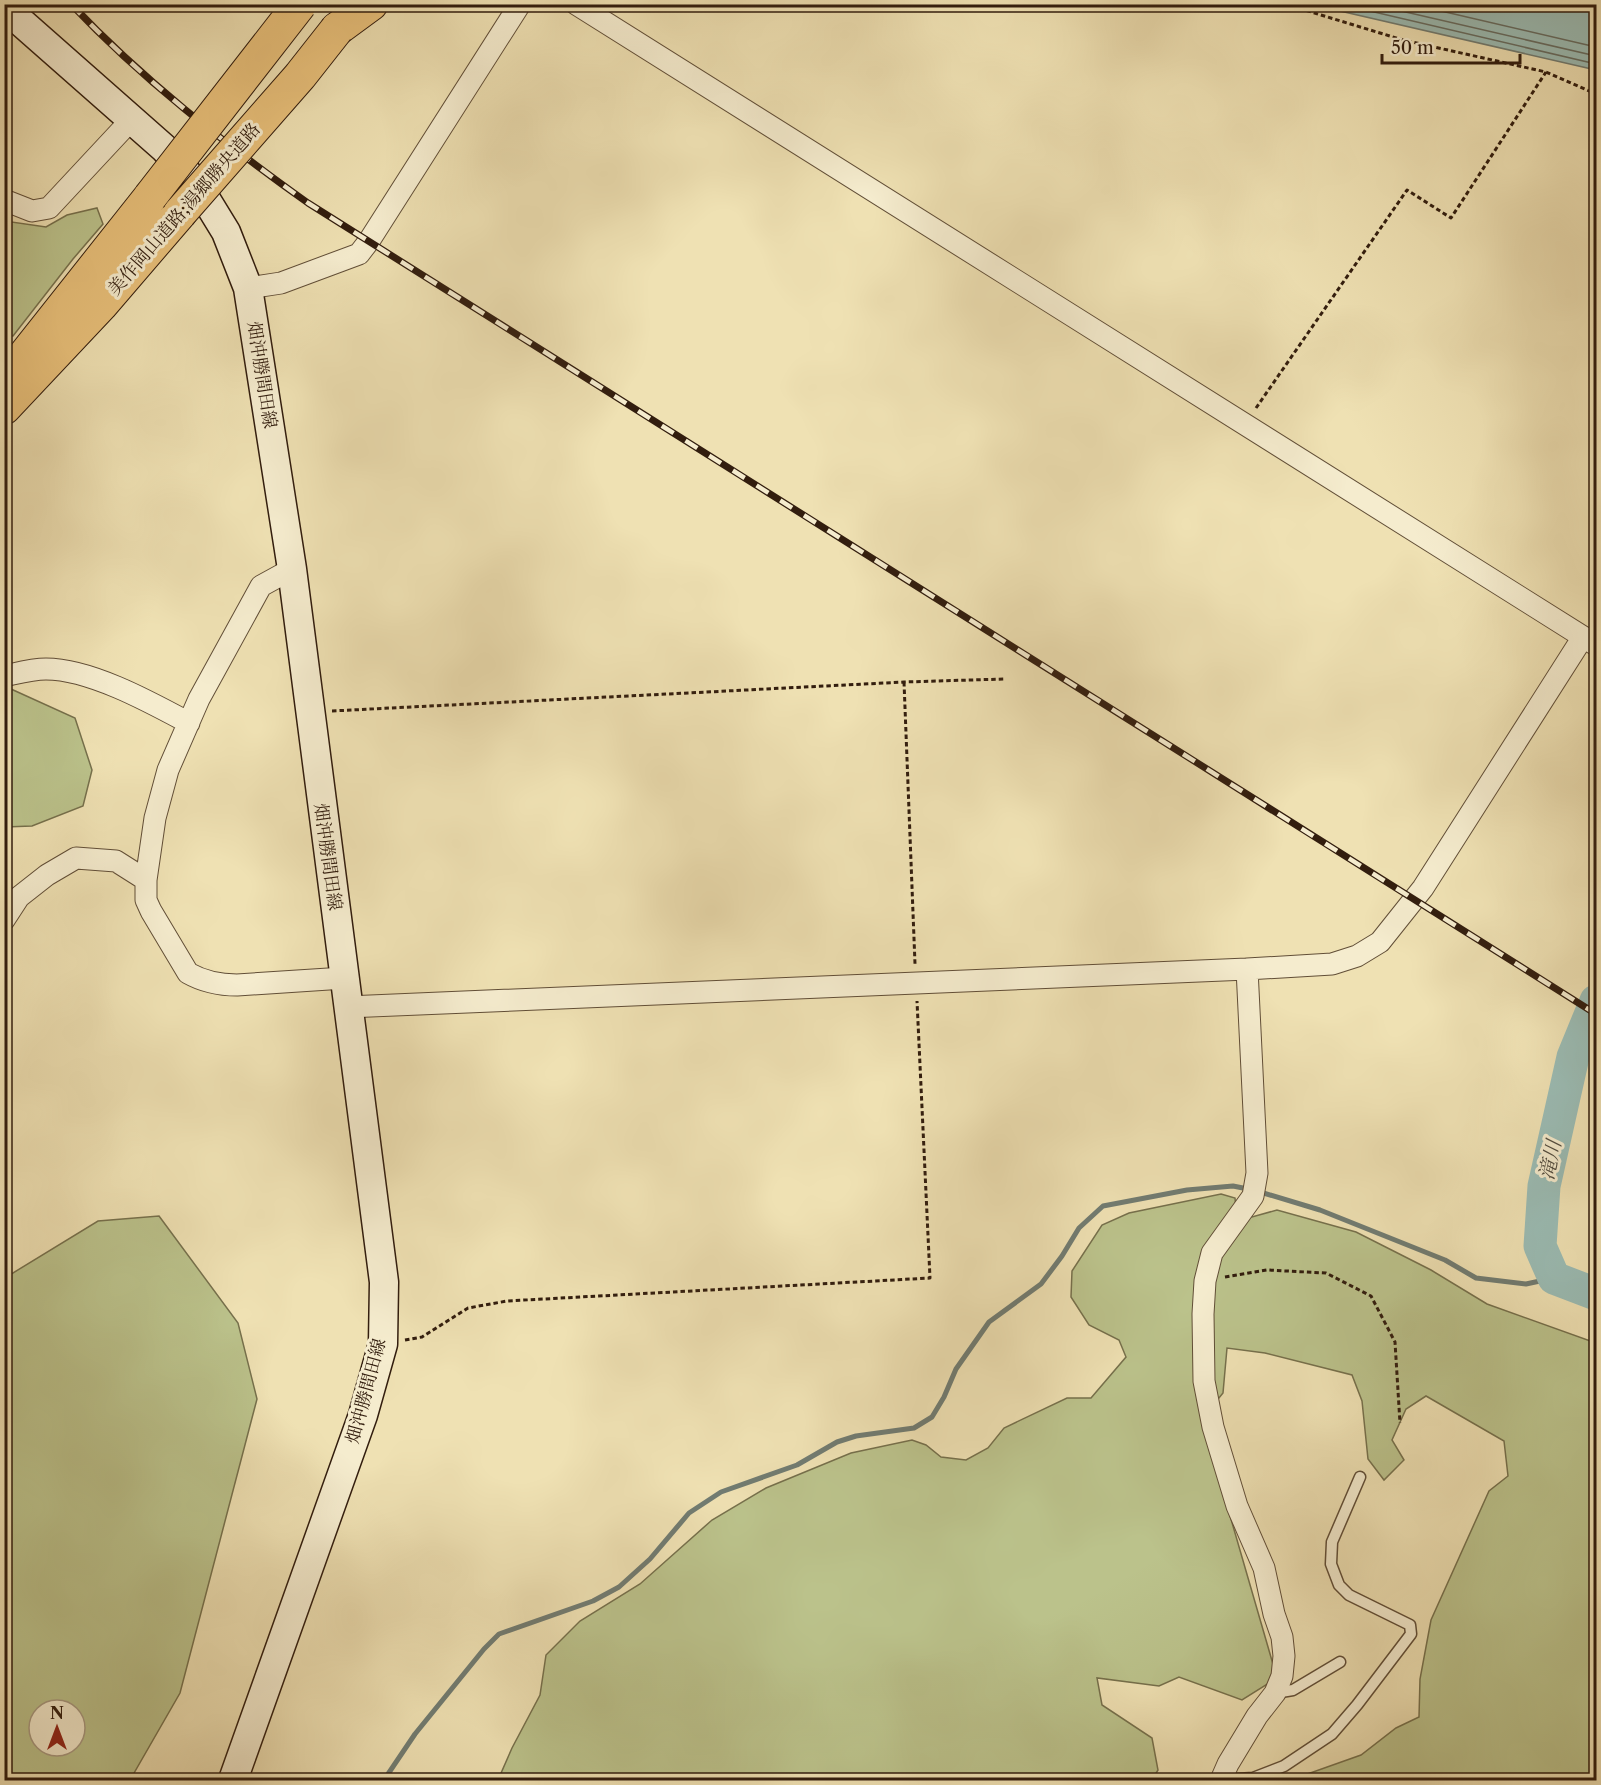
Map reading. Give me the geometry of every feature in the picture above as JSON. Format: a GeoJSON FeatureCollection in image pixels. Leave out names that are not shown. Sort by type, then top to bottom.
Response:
{"type":"FeatureCollection","features":[{"type":"Feature","properties":{"kind":"highway"},"geometry":{"type":"LineString","coordinates":[[4,381],[300,4]]}},
{"type":"Feature","properties":{"kind":"highway","name":"美作岡山道路;湯郷勝央道路"},"geometry":{"type":"LineString","coordinates":[[4,408],[101,304],[300,76],[347,17],[371,4]]}},
{"type":"Feature","properties":{"kind":"main road","name":"畑沖勝間田線"},"geometry":{"type":"LineString","coordinates":[[4,7],[165,149],[196,183],[226,232],[248,288],[291,569],[384,1282],[383,1344],[363,1415],[232,1780]]}},
{"type":"Feature","properties":{"kind":"street"},"geometry":{"type":"LineString","coordinates":[[248,288],[281,283],[359,254],[520,4]]}},
{"type":"Feature","properties":{"kind":"street"},"geometry":{"type":"LineString","coordinates":[[347,1007],[1332,964],[1357,956],[1380,942],[1423,888],[1590,641],[576,4]]}},
{"type":"Feature","properties":{"kind":"street"},"geometry":{"type":"LineString","coordinates":[[4,200],[32,211],[49,208],[132,119]]}},
{"type":"Feature","properties":{"kind":"street"},"geometry":{"type":"LineString","coordinates":[[291,569],[261,586],[200,699],[168,770],[155,818],[146,880],[146,900],[188,972],[198,979],[221,985],[237,985],[344,978]]}},
{"type":"Feature","properties":{"kind":"street"},"geometry":{"type":"LineString","coordinates":[[4,676],[47,669],[80,674],[152,703],[189,723]]}},
{"type":"Feature","properties":{"kind":"street"},"geometry":{"type":"LineString","coordinates":[[4,920],[19,897],[47,875],[76,858],[116,861],[146,880]]}},
{"type":"Feature","properties":{"kind":"street"},"geometry":{"type":"LineString","coordinates":[[1221,1780],[1257,1716],[1275,1693],[1282,1676],[1284,1656],[1282,1637],[1274,1614],[1264,1568],[1237,1506],[1216,1439],[1204,1381],[1205,1281],[1212,1253],[1253,1196],[1257,1173],[1247,969]]}},
{"type":"Feature","properties":{"kind":"lane"},"geometry":{"type":"LineString","coordinates":[[1221,1780],[1253,1778],[1284,1766],[1332,1734],[1411,1634],[1410,1624],[1349,1595],[1339,1585],[1331,1564],[1332,1542],[1360,1477]]}},
{"type":"Feature","properties":{"kind":"lane"},"geometry":{"type":"LineString","coordinates":[[1275,1693],[1293,1690],[1340,1662]]}},
{"type":"Feature","properties":{"kind":"path"},"geometry":{"type":"LineString","coordinates":[[1285,4],[1403,40],[1546,72],[1596,94]]}},
{"type":"Feature","properties":{"kind":"path"},"geometry":{"type":"LineString","coordinates":[[1244,424],[1407,190],[1450,218],[1546,72]]}},
{"type":"Feature","properties":{"kind":"path"},"geometry":{"type":"LineString","coordinates":[[309,714],[326,711],[1004,679]]}},
{"type":"Feature","properties":{"kind":"path"},"geometry":{"type":"LineString","coordinates":[[383,1344],[422,1337],[468,1308],[507,1300],[930,1278],[904,682]]}},
{"type":"Feature","properties":{"kind":"path"},"geometry":{"type":"LineString","coordinates":[[1205,1281],[1267,1270],[1326,1273],[1371,1296],[1395,1342],[1400,1423]]}},
{"type":"Feature","properties":{"kind":"green space"},"geometry":{"type":"Polygon","coordinates":[[[97,208],[103,224],[13,336],[5,336],[5,221],[46,227],[67,215],[97,208]]]}},
{"type":"Feature","properties":{"kind":"green space"},"geometry":{"type":"Polygon","coordinates":[[[11,689],[75,718],[92,770],[83,806],[32,826],[5,827],[4,691],[11,689]]]}},
{"type":"Feature","properties":{"kind":"green space"},"geometry":{"type":"Polygon","coordinates":[[[1221,1194],[1235,1198],[1236,1209],[1252,1217],[1277,1210],[1356,1232],[1431,1270],[1487,1304],[1596,1343],[1596,1780],[1296,1780],[1296,1778],[1361,1755],[1396,1728],[1419,1717],[1420,1679],[1431,1620],[1489,1491],[1508,1476],[1504,1441],[1426,1396],[1406,1409],[1392,1440],[1404,1460],[1384,1480],[1368,1459],[1362,1401],[1352,1375],[1265,1353],[1227,1348],[1223,1393],[1202,1419],[1277,1678],[1242,1700],[1179,1677],[1159,1686],[1097,1678],[1102,1705],[1152,1738],[1158,1770],[1152,1780],[498,1780],[540,1695],[546,1655],[580,1621],[640,1584],[712,1520],[766,1488],[851,1453],[912,1440],[926,1445],[941,1457],[966,1460],[988,1448],[1004,1428],[1067,1398],[1091,1398],[1126,1357],[1119,1340],[1089,1325],[1071,1297],[1072,1271],[1102,1225],[1129,1213],[1221,1194]]]}},
{"type":"Feature","properties":{"kind":"green space"},"geometry":{"type":"Polygon","coordinates":[[[159,1216],[238,1323],[257,1399],[180,1693],[130,1780],[5,1780],[5,1280],[98,1221],[159,1216]]]}},
{"type":"Feature","properties":{"kind":"water"},"geometry":{"type":"Polygon","coordinates":[[[1325,5],[1596,5],[1596,70],[1340,11],[1325,5]]]}},
{"type":"Feature","properties":{"kind":"waterway","name":"滝川"},"geometry":{"type":"LineString","coordinates":[[1596,1001],[1573,1057],[1544,1186],[1540,1246],[1554,1278],[1596,1294]]}},
{"type":"Feature","properties":{"kind":"waterway"},"geometry":{"type":"LineString","coordinates":[[384,1780],[415,1734],[484,1649],[499,1634],[593,1601],[619,1587],[650,1559],[689,1513],[721,1492],[797,1465],[837,1442],[856,1436],[914,1428],[932,1417],[956,1369],[989,1322],[1041,1284],[1079,1228],[1103,1206],[1187,1190],[1233,1186],[1248,1189]]}},
{"type":"Feature","properties":{"kind":"waterway"},"geometry":{"type":"LineString","coordinates":[[1257,1191],[1320,1210],[1445,1260],[1476,1278],[1526,1284],[1554,1278]]}},
{"type":"Feature","properties":{"kind":"railway"},"geometry":{"type":"LineString","coordinates":[[71,4],[155,84],[308,203],[1596,1014]]}}]}
